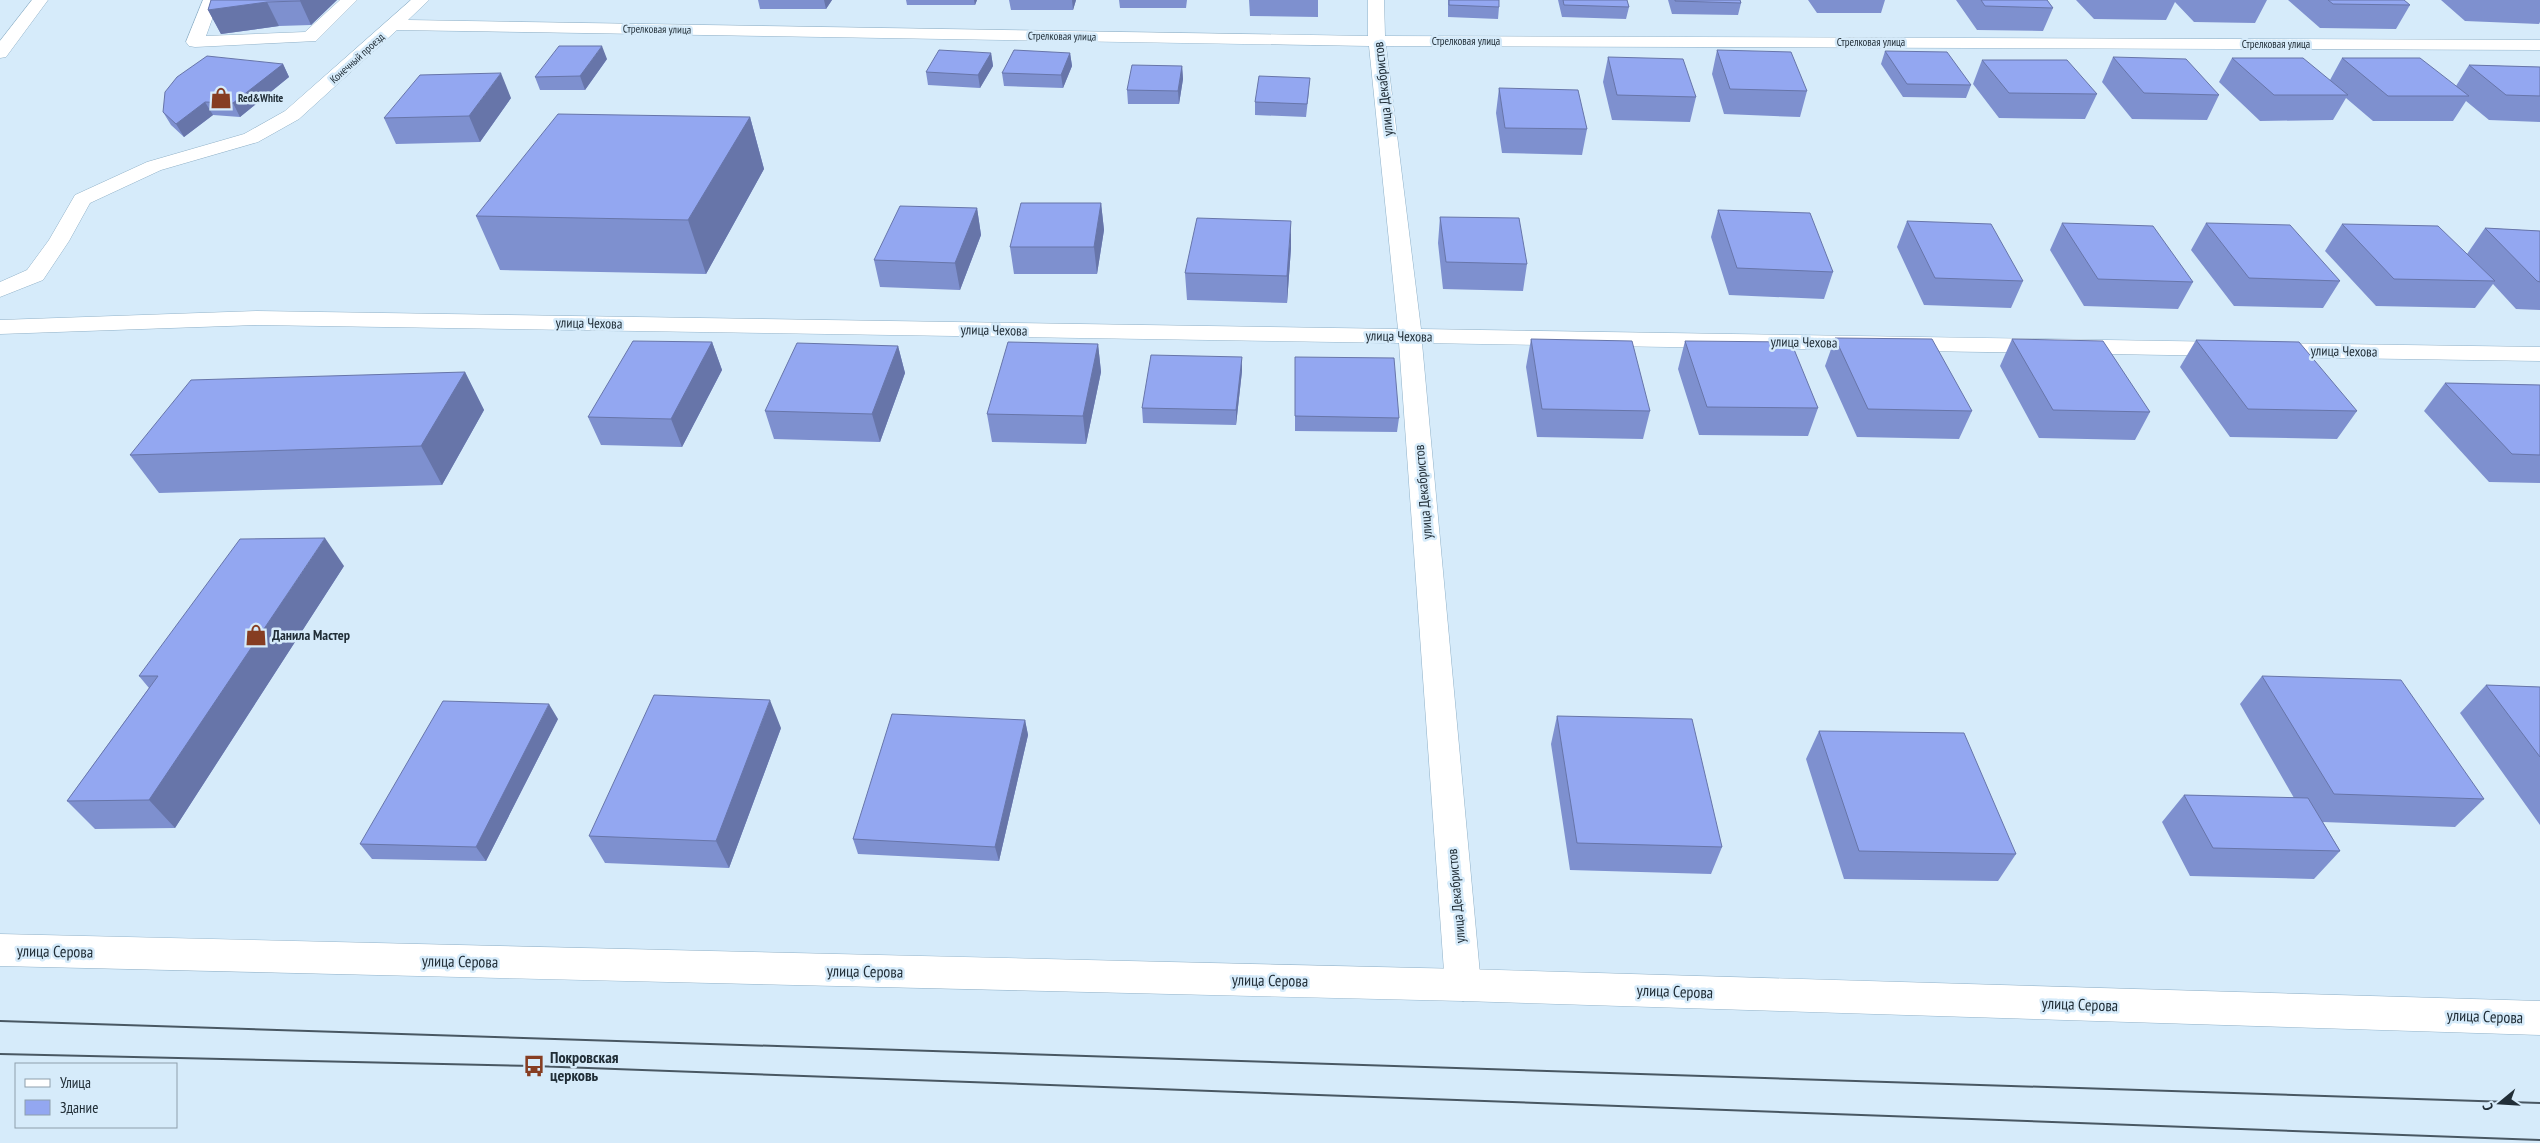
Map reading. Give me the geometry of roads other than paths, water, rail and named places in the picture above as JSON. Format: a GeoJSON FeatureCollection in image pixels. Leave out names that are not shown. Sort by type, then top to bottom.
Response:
{"type":"FeatureCollection","features":[{"type":"Feature","properties":{"kind":"street"},"geometry":{"type":"LineString","coordinates":[[0,53],[40,0]]}},
{"type":"Feature","properties":{"kind":"street"},"geometry":{"type":"LineString","coordinates":[[211,0],[195,42],[310,37],[349,0]]}},
{"type":"Feature","properties":{"kind":"street","name":"Конечный проезд"},"geometry":{"type":"LineString","coordinates":[[0,290],[35,276],[59,241],[82,199],[154,166],[251,138],[292,115],[421,0]]}},
{"type":"Feature","properties":{"kind":"street","name":"улица Декабристов"},"geometry":{"type":"LineString","coordinates":[[1376,0],[1377,41],[1410,336],[1463,985]]}},
{"type":"Feature","properties":{"kind":"street","name":"Стрелковая улица"},"geometry":{"type":"LineString","coordinates":[[393,25],[1377,41],[2540,44]]}},
{"type":"Feature","properties":{"kind":"street","name":"улица Чехова"},"geometry":{"type":"LineString","coordinates":[[0,326],[258,318],[2540,354]]}},
{"type":"Feature","properties":{"kind":"street","name":"улица Серова"},"geometry":{"type":"LineString","coordinates":[[0,950],[1463,985],[2540,1018]]}},
{"type":"Feature","properties":{"kind":"tram line"},"geometry":{"type":"LineString","coordinates":[[0,1021],[2540,1103]]}},
{"type":"Feature","properties":{"kind":"tram line"},"geometry":{"type":"LineString","coordinates":[[0,1054],[534,1066],[2540,1140]]}},
{"type":"Feature","properties":{"kind":"place","name":"Red&White"},"geometry":{"type":"Point","coordinates":[221,98]}},
{"type":"Feature","properties":{"kind":"place","name":"Данила Мастер"},"geometry":{"type":"Point","coordinates":[256,635]}},
{"type":"Feature","properties":{"kind":"place","name":"Покровская церковь"},"geometry":{"type":"Point","coordinates":[534,1066]}}]}
